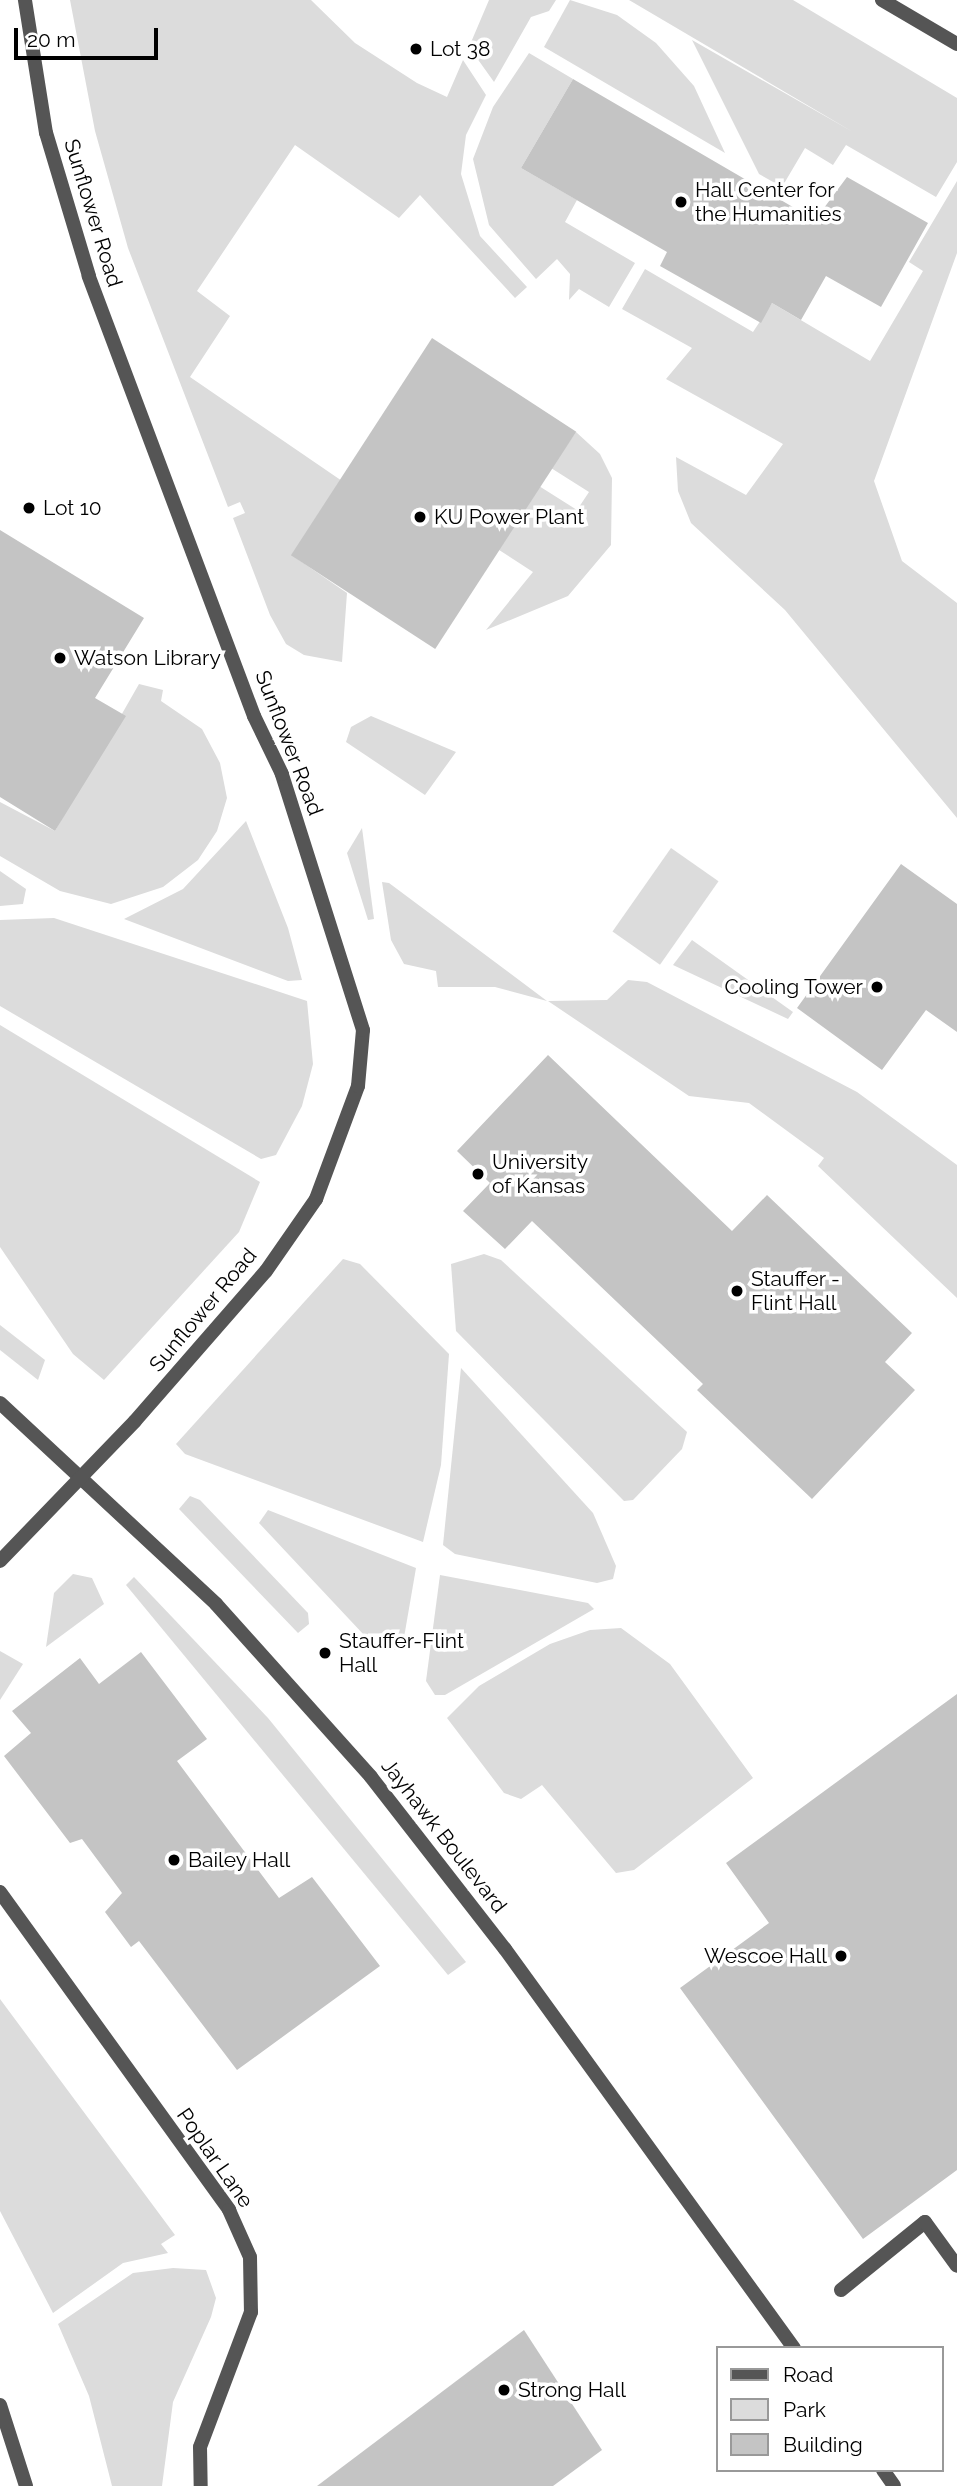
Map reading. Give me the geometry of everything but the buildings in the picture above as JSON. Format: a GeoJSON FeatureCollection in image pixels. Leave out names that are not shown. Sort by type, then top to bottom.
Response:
{"type":"FeatureCollection","features":[{"type":"Feature","properties":{"kind":"street","name":"Sunflower Road"},"geometry":{"type":"LineString","coordinates":[[0,1561],[83,1476],[266,1271],[316,1199],[358,1086],[363,1030],[282,774],[254,716],[89,276],[46,133],[24,0]]}},
{"type":"Feature","properties":{"kind":"street"},"geometry":{"type":"LineString","coordinates":[[882,0],[957,44]]}},
{"type":"Feature","properties":{"kind":"street","name":"Jayhawk Boulevard"},"geometry":{"type":"LineString","coordinates":[[0,1403],[83,1476],[216,1604],[434,1854],[793,2346]]}},
{"type":"Feature","properties":{"kind":"street","name":"Poplar Lane"},"geometry":{"type":"LineString","coordinates":[[0,1892],[229,2210],[250,2258],[251,2312],[200,2447],[201,2486]]}},
{"type":"Feature","properties":{"kind":"street"},"geometry":{"type":"LineString","coordinates":[[841,2290],[925,2222],[957,2266]]}},
{"type":"Feature","properties":{"kind":"street"},"geometry":{"type":"LineString","coordinates":[[0,2405],[26,2486]]}},
{"type":"Feature","properties":{"kind":"green space"},"geometry":{"type":"Polygon","coordinates":[[[70,0],[311,0],[355,43],[417,83],[447,97],[463,60],[486,95],[466,135],[461,174],[480,236],[527,287],[515,298],[420,195],[399,218],[295,145],[197,291],[230,316],[190,377],[345,483],[296,558],[347,593],[342,662],[304,655],[286,644],[270,615],[233,518],[245,513],[240,502],[228,507],[128,248],[95,131],[70,0]]]}},
{"type":"Feature","properties":{"kind":"green space"},"geometry":{"type":"Polygon","coordinates":[[[489,0],[556,0],[549,11],[531,17],[494,82],[469,47],[489,0]]]}},
{"type":"Feature","properties":{"kind":"green space"},"geometry":{"type":"Polygon","coordinates":[[[570,0],[617,15],[656,43],[694,86],[725,153],[544,47],[570,0]]]}},
{"type":"Feature","properties":{"kind":"green space"},"geometry":{"type":"Polygon","coordinates":[[[629,0],[793,0],[957,98],[957,162],[936,197],[846,145],[833,165],[805,148],[782,187],[759,174],[692,40],[853,132],[629,0]]]}},
{"type":"Feature","properties":{"kind":"green space"},"geometry":{"type":"Polygon","coordinates":[[[529,53],[573,79],[521,168],[577,200],[565,222],[635,263],[609,307],[579,289],[569,300],[570,274],[557,259],[536,279],[489,225],[473,159],[493,107],[529,53]]]}},
{"type":"Feature","properties":{"kind":"green space"},"geometry":{"type":"Polygon","coordinates":[[[957,181],[957,253],[874,481],[902,561],[957,603],[957,818],[785,610],[691,523],[678,491],[676,457],[746,495],[783,444],[666,379],[692,348],[622,309],[645,269],[753,332],[772,303],[870,361],[923,271],[909,262],[957,181]]]}},
{"type":"Feature","properties":{"kind":"green space"},"geometry":{"type":"Polygon","coordinates":[[[576,432],[600,454],[612,478],[611,545],[568,596],[486,630],[533,572],[496,548],[539,486],[577,510],[589,492],[551,468],[576,432]]]}},
{"type":"Feature","properties":{"kind":"green space"},"geometry":{"type":"Polygon","coordinates":[[[139,684],[163,690],[161,701],[202,729],[220,763],[227,798],[217,831],[198,860],[163,887],[111,904],[60,891],[0,856],[0,802],[55,831],[139,684]]]}},
{"type":"Feature","properties":{"kind":"green space"},"geometry":{"type":"Polygon","coordinates":[[[371,716],[456,752],[425,795],[346,742],[351,727],[371,716]]]}},
{"type":"Feature","properties":{"kind":"green space"},"geometry":{"type":"Polygon","coordinates":[[[246,821],[288,928],[302,980],[288,981],[124,919],[183,889],[246,821]]]}},
{"type":"Feature","properties":{"kind":"green space"},"geometry":{"type":"Polygon","coordinates":[[[362,828],[374,919],[368,920],[347,853],[362,828]]]}},
{"type":"Feature","properties":{"kind":"green space"},"geometry":{"type":"Polygon","coordinates":[[[671,848],[719,881],[660,965],[612,932],[671,848]]]}},
{"type":"Feature","properties":{"kind":"green space"},"geometry":{"type":"Polygon","coordinates":[[[0,871],[26,889],[23,904],[0,906],[0,871]]]}},
{"type":"Feature","properties":{"kind":"green space"},"geometry":{"type":"Polygon","coordinates":[[[382,882],[389,883],[547,1001],[495,987],[438,987],[436,971],[404,964],[391,940],[382,882]]]}},
{"type":"Feature","properties":{"kind":"green space"},"geometry":{"type":"Polygon","coordinates":[[[54,918],[307,1001],[313,1064],[302,1106],[276,1155],[261,1159],[0,1006],[0,920],[54,918]]]}},
{"type":"Feature","properties":{"kind":"green space"},"geometry":{"type":"Polygon","coordinates":[[[692,940],[793,1012],[788,1019],[673,965],[692,940]]]}},
{"type":"Feature","properties":{"kind":"green space"},"geometry":{"type":"Polygon","coordinates":[[[628,980],[647,982],[857,1092],[957,1165],[957,1298],[818,1166],[824,1158],[749,1103],[689,1096],[548,1001],[607,1000],[628,980]]]}},
{"type":"Feature","properties":{"kind":"green space"},"geometry":{"type":"Polygon","coordinates":[[[0,1025],[260,1182],[239,1232],[104,1380],[73,1354],[0,1247],[0,1025]]]}},
{"type":"Feature","properties":{"kind":"green space"},"geometry":{"type":"Polygon","coordinates":[[[484,1254],[501,1260],[687,1432],[682,1449],[633,1500],[624,1501],[456,1331],[451,1264],[484,1254]]]}},
{"type":"Feature","properties":{"kind":"green space"},"geometry":{"type":"Polygon","coordinates":[[[343,1259],[360,1264],[449,1354],[441,1465],[423,1542],[185,1454],[176,1444],[343,1259]]]}},
{"type":"Feature","properties":{"kind":"green space"},"geometry":{"type":"Polygon","coordinates":[[[0,1325],[45,1360],[38,1380],[0,1350],[0,1325]]]}},
{"type":"Feature","properties":{"kind":"green space"},"geometry":{"type":"Polygon","coordinates":[[[461,1368],[593,1513],[616,1566],[613,1579],[597,1583],[455,1554],[443,1545],[461,1368]]]}},
{"type":"Feature","properties":{"kind":"green space"},"geometry":{"type":"Polygon","coordinates":[[[190,1496],[200,1500],[308,1613],[309,1624],[298,1633],[179,1509],[190,1496]]]}},
{"type":"Feature","properties":{"kind":"green space"},"geometry":{"type":"Polygon","coordinates":[[[268,1510],[416,1568],[402,1649],[379,1651],[259,1523],[268,1510]]]}},
{"type":"Feature","properties":{"kind":"green space"},"geometry":{"type":"Polygon","coordinates":[[[73,1574],[92,1578],[104,1604],[46,1647],[54,1593],[73,1574]]]}},
{"type":"Feature","properties":{"kind":"green space"},"geometry":{"type":"Polygon","coordinates":[[[440,1575],[588,1603],[594,1609],[445,1695],[435,1695],[426,1681],[440,1575]]]}},
{"type":"Feature","properties":{"kind":"green space"},"geometry":{"type":"Polygon","coordinates":[[[134,1577],[268,1718],[466,1962],[448,1975],[126,1585],[134,1577]]]}},
{"type":"Feature","properties":{"kind":"green space"},"geometry":{"type":"Polygon","coordinates":[[[621,1628],[670,1664],[753,1778],[634,1870],[616,1873],[542,1785],[521,1799],[504,1793],[447,1718],[479,1686],[550,1644],[590,1630],[621,1628]]]}},
{"type":"Feature","properties":{"kind":"green space"},"geometry":{"type":"Polygon","coordinates":[[[0,1651],[23,1664],[0,1700],[0,1651]]]}},
{"type":"Feature","properties":{"kind":"green space"},"geometry":{"type":"Polygon","coordinates":[[[0,1999],[175,2235],[161,2244],[168,2253],[123,2263],[53,2313],[0,2211],[0,1999]]]}},
{"type":"Feature","properties":{"kind":"green space"},"geometry":{"type":"Polygon","coordinates":[[[173,2268],[206,2270],[216,2298],[211,2317],[173,2402],[162,2486],[112,2486],[89,2396],[58,2324],[133,2273],[173,2268]]]}},
{"type":"Feature","properties":{"kind":"place","name":"Lot 38"},"geometry":{"type":"Point","coordinates":[416,49]}},
{"type":"Feature","properties":{"kind":"place","name":"Hall Center for the Humanities"},"geometry":{"type":"Point","coordinates":[681,202]}},
{"type":"Feature","properties":{"kind":"place","name":"Lot 10"},"geometry":{"type":"Point","coordinates":[29,508]}},
{"type":"Feature","properties":{"kind":"place","name":"KU Power Plant"},"geometry":{"type":"Point","coordinates":[420,517]}},
{"type":"Feature","properties":{"kind":"place","name":"Watson Library"},"geometry":{"type":"Point","coordinates":[60,658]}},
{"type":"Feature","properties":{"kind":"place","name":"Cooling Tower"},"geometry":{"type":"Point","coordinates":[877,987]}},
{"type":"Feature","properties":{"kind":"place","name":"University of Kansas"},"geometry":{"type":"Point","coordinates":[478,1174]}},
{"type":"Feature","properties":{"kind":"place","name":"Stauffer - Flint Hall"},"geometry":{"type":"Point","coordinates":[737,1291]}},
{"type":"Feature","properties":{"kind":"place","name":"Stauffer-Flint Hall"},"geometry":{"type":"Point","coordinates":[325,1653]}},
{"type":"Feature","properties":{"kind":"place","name":"Bailey Hall"},"geometry":{"type":"Point","coordinates":[174,1860]}},
{"type":"Feature","properties":{"kind":"place","name":"Wescoe Hall"},"geometry":{"type":"Point","coordinates":[841,1956]}},
{"type":"Feature","properties":{"kind":"place","name":"Strong Hall"},"geometry":{"type":"Point","coordinates":[504,2390]}}]}
